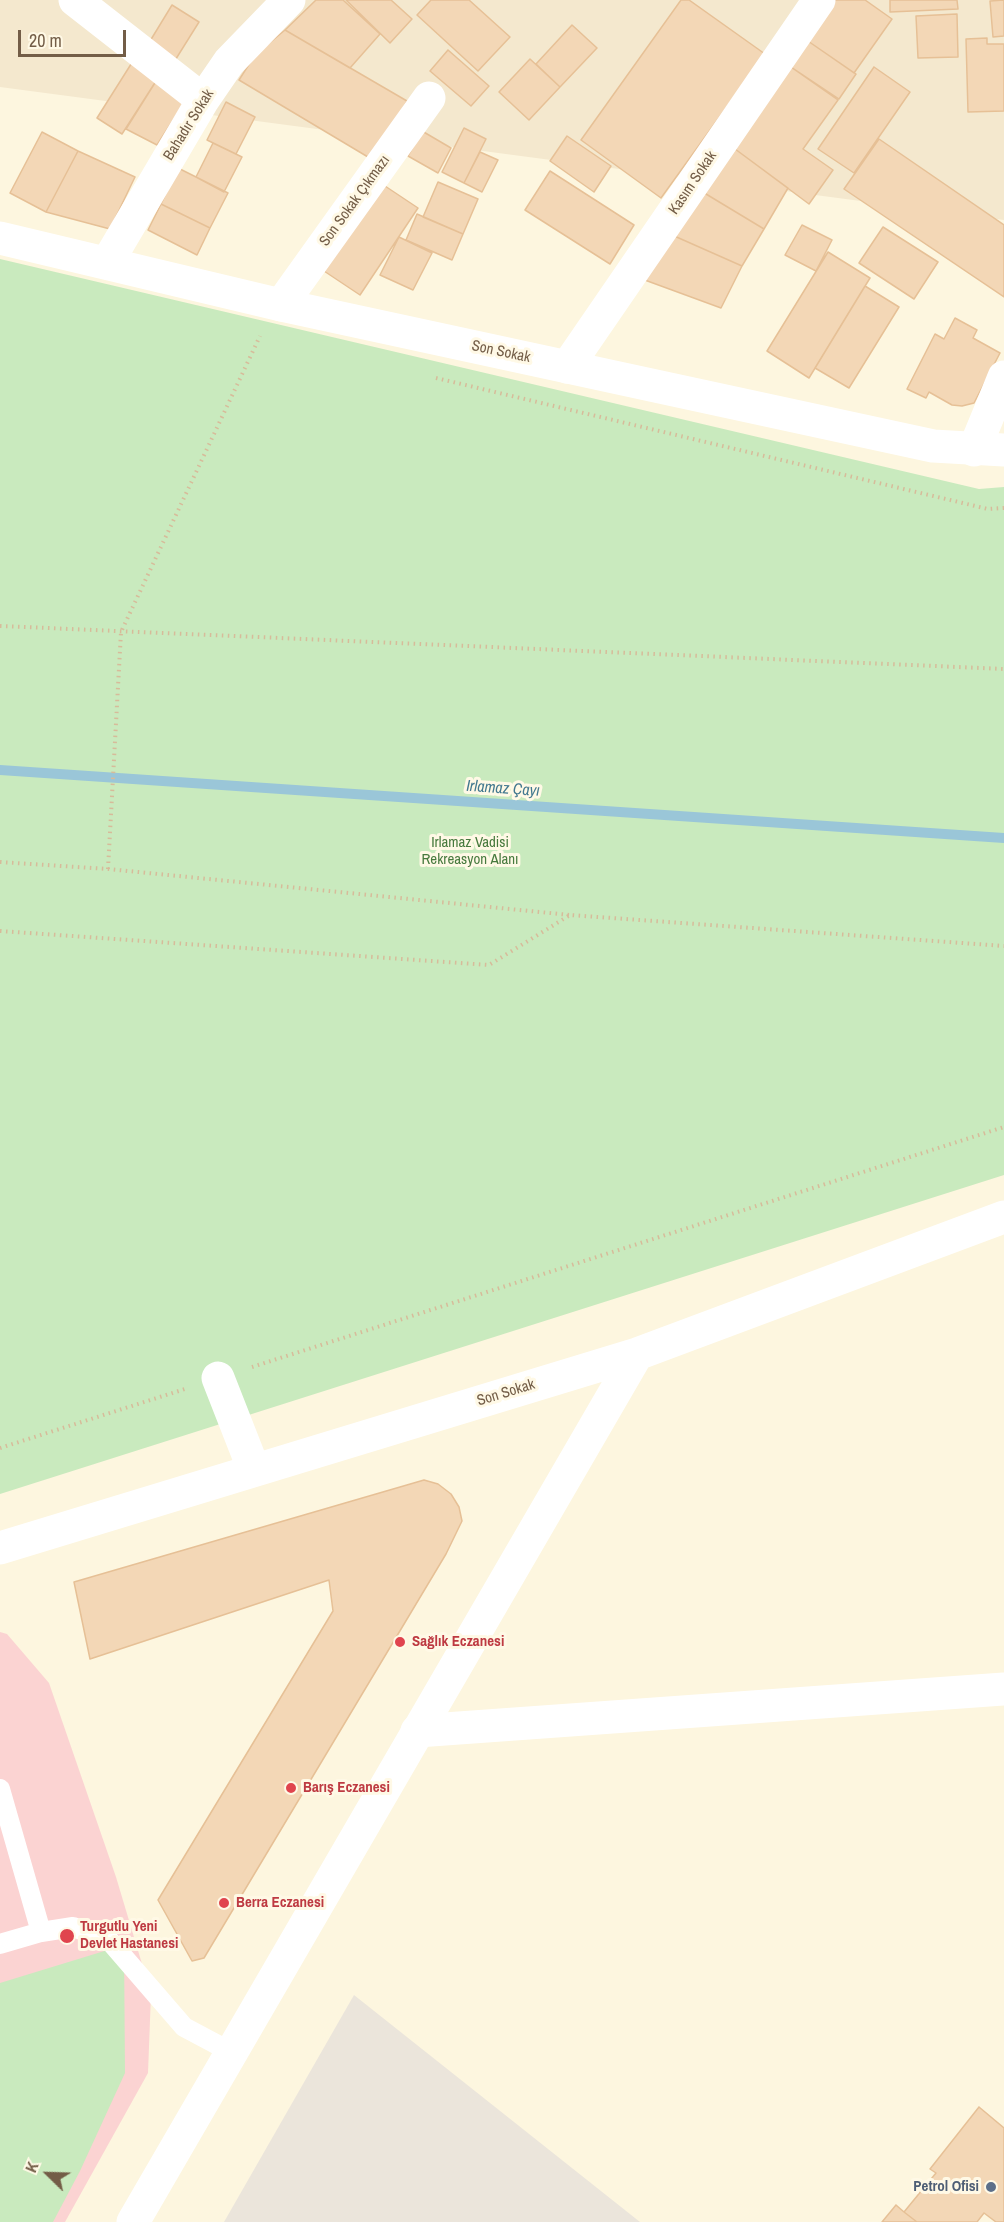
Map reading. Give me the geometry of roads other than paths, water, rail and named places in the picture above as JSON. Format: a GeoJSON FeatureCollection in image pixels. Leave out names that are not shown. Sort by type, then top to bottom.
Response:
{"type":"FeatureCollection","features":[{"type":"Feature","properties":{"kind":"street"},"geometry":{"type":"LineString","coordinates":[[75,0],[203,100]]}},
{"type":"Feature","properties":{"kind":"street","name":"Bahadır Sokak"},"geometry":{"type":"LineString","coordinates":[[107,263],[203,100],[230,62],[289,0]]}},
{"type":"Feature","properties":{"kind":"street","name":"Kasım Sokak"},"geometry":{"type":"LineString","coordinates":[[567,367],[813,2]]}},
{"type":"Feature","properties":{"kind":"street","name":"Son Sokak Çıkmazı"},"geometry":{"type":"LineString","coordinates":[[281,304],[429,98]]}},
{"type":"Feature","properties":{"kind":"street","name":"Son Sokak"},"geometry":{"type":"LineString","coordinates":[[0,238],[281,304],[933,446],[989,450]]}},
{"type":"Feature","properties":{"kind":"street"},"geometry":{"type":"LineString","coordinates":[[989,450],[1004,377]]}},
{"type":"Feature","properties":{"kind":"street","name":"Son Sokak"},"geometry":{"type":"LineString","coordinates":[[0,1548],[636,1354],[1004,1217]]}},
{"type":"Feature","properties":{"kind":"street"},"geometry":{"type":"LineString","coordinates":[[133,2222],[636,1354]]}},
{"type":"Feature","properties":{"kind":"street"},"geometry":{"type":"LineString","coordinates":[[218,1378],[254,1470]]}},
{"type":"Feature","properties":{"kind":"street"},"geometry":{"type":"LineString","coordinates":[[417,1731],[1004,1689]]}},
{"type":"Feature","properties":{"kind":"lane"},"geometry":{"type":"LineString","coordinates":[[0,1789],[41,1932]]}},
{"type":"Feature","properties":{"kind":"lane"},"geometry":{"type":"LineString","coordinates":[[0,1944],[41,1932],[73,1927],[108,1939],[184,2026],[231,2052]]}},
{"type":"Feature","properties":{"kind":"waterway","name":"Irlamaz Çayı"},"geometry":{"type":"LineString","coordinates":[[0,770],[1004,838]]}},
{"type":"Feature","properties":{"kind":"place","name":"Sağlık Eczanesi"},"geometry":{"type":"Point","coordinates":[400,1642]}},
{"type":"Feature","properties":{"kind":"place","name":"Barış Eczanesi"},"geometry":{"type":"Point","coordinates":[291,1788]}},
{"type":"Feature","properties":{"kind":"place","name":"Berra Eczanesi"},"geometry":{"type":"Point","coordinates":[224,1903]}},
{"type":"Feature","properties":{"kind":"place","name":"Turgutlu Yeni Devlet Hastanesi"},"geometry":{"type":"Point","coordinates":[67,1936]}},
{"type":"Feature","properties":{"kind":"place","name":"Petrol Ofisi"},"geometry":{"type":"Point","coordinates":[991,2187]}},
{"type":"Feature","properties":{"kind":"park label","name":"Irlamaz Vadisi Rekreasyon Alanı"},"geometry":{"type":"Point","coordinates":[470,852]}}]}
